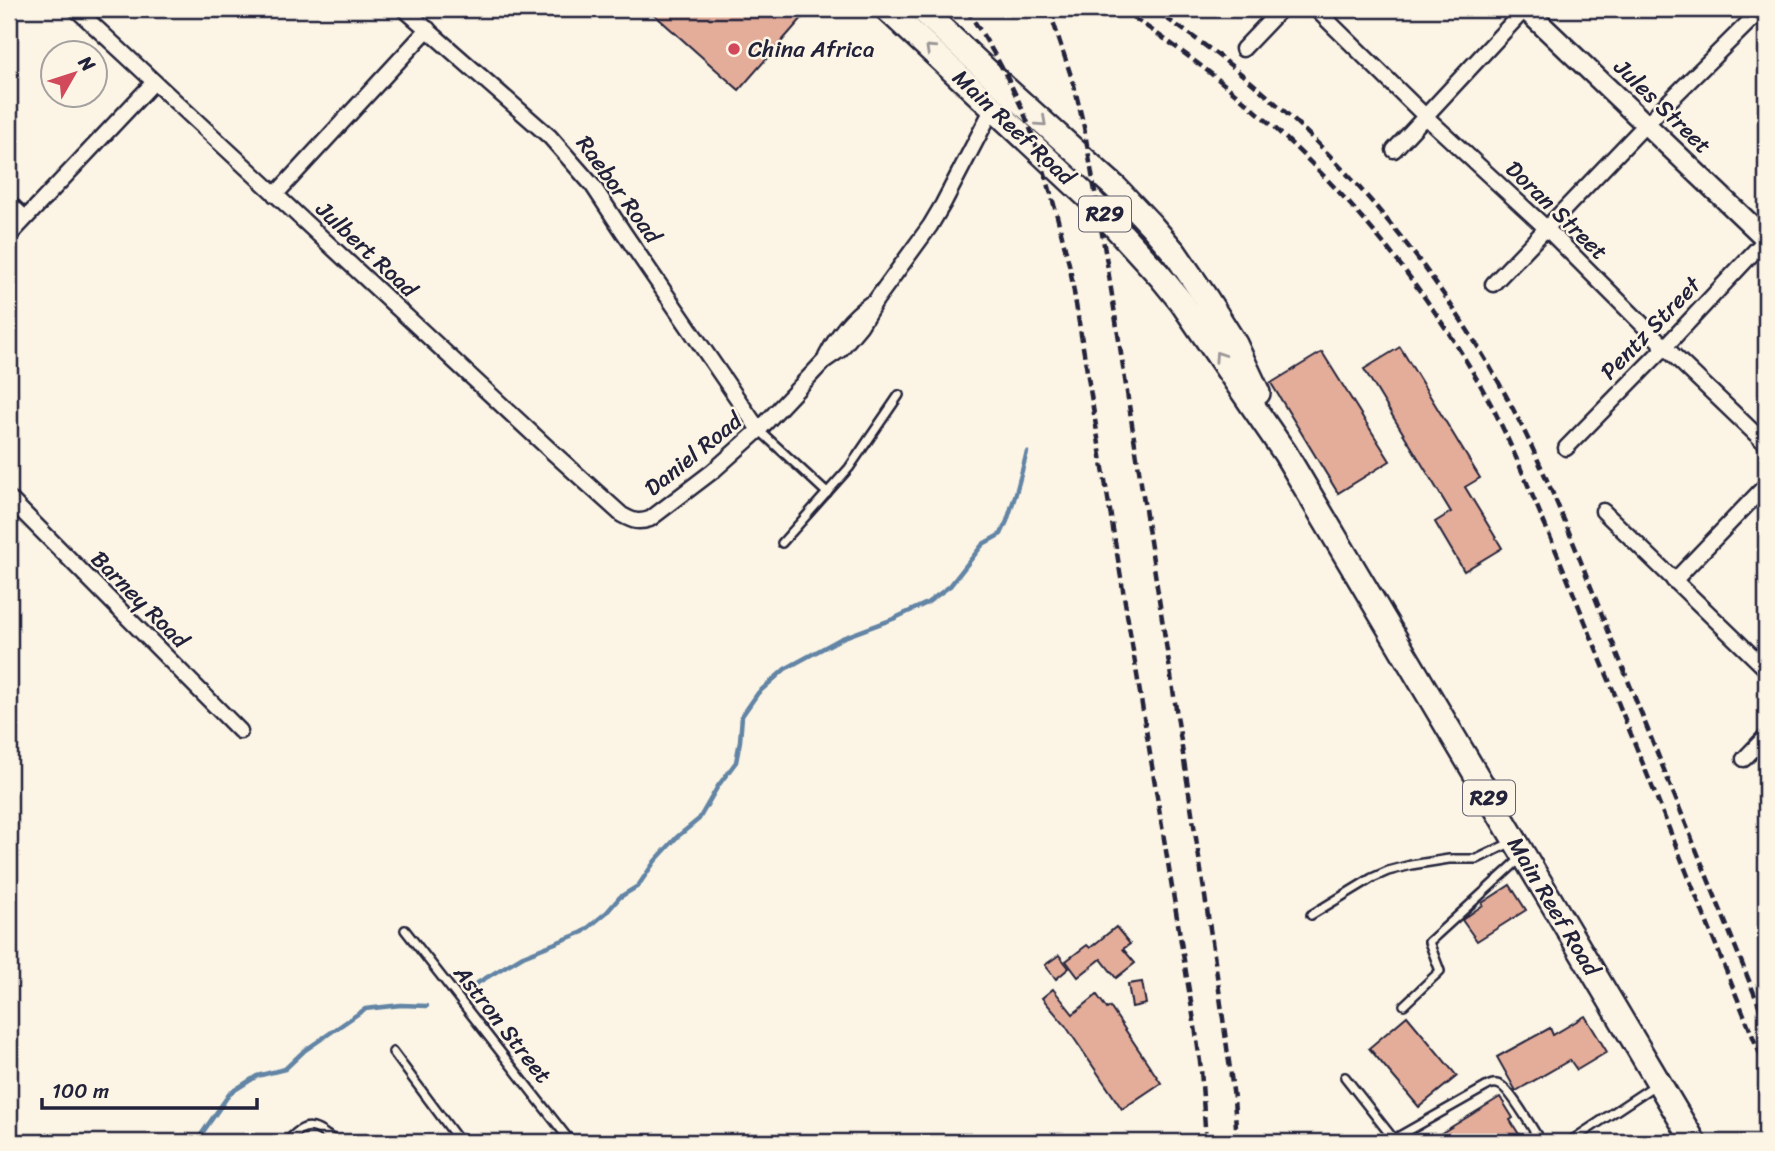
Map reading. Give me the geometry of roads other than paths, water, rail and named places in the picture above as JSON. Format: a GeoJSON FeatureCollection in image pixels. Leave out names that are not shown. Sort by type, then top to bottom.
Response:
{"type":"FeatureCollection","features":[{"type":"Feature","properties":{"kind":"main road","name":"Main Reef Road"},"geometry":{"type":"LineString","coordinates":[[887,9],[998,97],[1068,146],[1116,188],[1150,224],[1182,264],[1235,344],[1285,453]]}},
{"type":"Feature","properties":{"kind":"main road","name":"Main Reef Road"},"geometry":{"type":"LineString","coordinates":[[921,9],[1055,166],[1088,197],[1160,276],[1212,345],[1285,453],[1694,1142]]}},
{"type":"Feature","properties":{"kind":"main road","name":"Jules Street"},"geometry":{"type":"LineString","coordinates":[[1525,9],[1766,239]]}},
{"type":"Feature","properties":{"kind":"main road"},"geometry":{"type":"LineString","coordinates":[[1055,166],[1068,146]]}},
{"type":"Feature","properties":{"kind":"street","name":"Julbert Road"},"geometry":{"type":"LineString","coordinates":[[76,9],[549,449]]}},
{"type":"Feature","properties":{"kind":"street","name":"Raebor Road"},"geometry":{"type":"LineString","coordinates":[[404,9],[550,137],[593,186],[759,430]]}},
{"type":"Feature","properties":{"kind":"street"},"geometry":{"type":"LineString","coordinates":[[1243,49],[1281,9]]}},
{"type":"Feature","properties":{"kind":"street","name":"Doran Street"},"geometry":{"type":"LineString","coordinates":[[1316,9],[1426,117],[1546,228],[1766,444]]}},
{"type":"Feature","properties":{"kind":"street"},"geometry":{"type":"LineString","coordinates":[[1394,150],[1525,9]]}},
{"type":"Feature","properties":{"kind":"street"},"geometry":{"type":"LineString","coordinates":[[1493,284],[1646,124],[1762,9]]}},
{"type":"Feature","properties":{"kind":"street"},"geometry":{"type":"LineString","coordinates":[[275,195],[428,29]]}},
{"type":"Feature","properties":{"kind":"street"},"geometry":{"type":"LineString","coordinates":[[9,236],[155,82]]}},
{"type":"Feature","properties":{"kind":"street","name":"Daniel Road"},"geometry":{"type":"LineString","coordinates":[[549,449],[622,515],[634,522],[650,519],[682,496],[759,430],[824,362],[840,350],[860,326],[930,226],[998,97]]}},
{"type":"Feature","properties":{"kind":"street"},"geometry":{"type":"LineString","coordinates":[[9,203],[25,218]]}},
{"type":"Feature","properties":{"kind":"street","name":"Pentz Street"},"geometry":{"type":"LineString","coordinates":[[1566,448],[1766,239]]}},
{"type":"Feature","properties":{"kind":"street"},"geometry":{"type":"LineString","coordinates":[[1674,581],[1766,485]]}},
{"type":"Feature","properties":{"kind":"street","name":"Barney Road"},"geometry":{"type":"LineString","coordinates":[[9,498],[240,731]]}},
{"type":"Feature","properties":{"kind":"street"},"geometry":{"type":"LineString","coordinates":[[1603,512],[1766,669]]}},
{"type":"Feature","properties":{"kind":"street"},"geometry":{"type":"LineString","coordinates":[[1744,759],[1766,736]]}},
{"type":"Feature","properties":{"kind":"lane"},"geometry":{"type":"LineString","coordinates":[[782,543],[861,452],[899,395]]}},
{"type":"Feature","properties":{"kind":"lane"},"geometry":{"type":"LineString","coordinates":[[759,430],[827,493]]}},
{"type":"Feature","properties":{"kind":"lane"},"geometry":{"type":"LineString","coordinates":[[1311,915],[1388,871],[1450,859],[1477,859],[1520,848]]}},
{"type":"Feature","properties":{"kind":"lane"},"geometry":{"type":"LineString","coordinates":[[1404,1005],[1440,971],[1429,942],[1520,848]]}},
{"type":"Feature","properties":{"kind":"lane","name":"Astron Street"},"geometry":{"type":"LineString","coordinates":[[405,930],[571,1142]]}},
{"type":"Feature","properties":{"kind":"lane"},"geometry":{"type":"LineString","coordinates":[[393,1052],[460,1142]]}},
{"type":"Feature","properties":{"kind":"lane"},"geometry":{"type":"LineString","coordinates":[[1345,1077],[1395,1141],[1484,1088],[1496,1084],[1509,1093],[1541,1142]]}},
{"type":"Feature","properties":{"kind":"lane"},"geometry":{"type":"LineString","coordinates":[[1569,1142],[1659,1083]]}},
{"type":"Feature","properties":{"kind":"lane"},"geometry":{"type":"LineString","coordinates":[[288,1142],[296,1132],[308,1126],[319,1129],[336,1142]]}},
{"type":"Feature","properties":{"kind":"waterway"},"geometry":{"type":"LineString","coordinates":[[474,985],[523,956],[583,932],[620,897],[638,886],[655,861],[677,837],[699,819],[736,762],[742,716],[758,693],[785,669],[842,638],[927,603],[950,586],[983,544],[1001,534],[1027,452]]}},
{"type":"Feature","properties":{"kind":"waterway"},"geometry":{"type":"LineString","coordinates":[[196,1142],[230,1093],[257,1076],[285,1069],[304,1051],[365,1009],[401,1005],[427,1006]]}},
{"type":"Feature","properties":{"kind":"railway"},"geometry":{"type":"LineString","coordinates":[[966,9],[1000,64],[1028,123],[1046,177],[1070,268],[1196,1033],[1206,1142]]}},
{"type":"Feature","properties":{"kind":"railway"},"geometry":{"type":"LineString","coordinates":[[1049,9],[1074,85],[1084,127],[1107,263],[1215,961],[1234,1098],[1237,1142]]}},
{"type":"Feature","properties":{"kind":"railway"},"geometry":{"type":"LineString","coordinates":[[1120,9],[1232,90],[1284,136],[1378,237],[1421,292],[1459,350],[1494,410],[1543,520],[1766,1069]]}},
{"type":"Feature","properties":{"kind":"railway"},"geometry":{"type":"LineString","coordinates":[[1152,9],[1207,47],[1259,89],[1357,184],[1442,291],[1478,348],[1511,405],[1557,504],[1766,1023]]}},
{"type":"Feature","properties":{"kind":"place","name":"China Africa"},"geometry":{"type":"Point","coordinates":[734,49]}}]}
